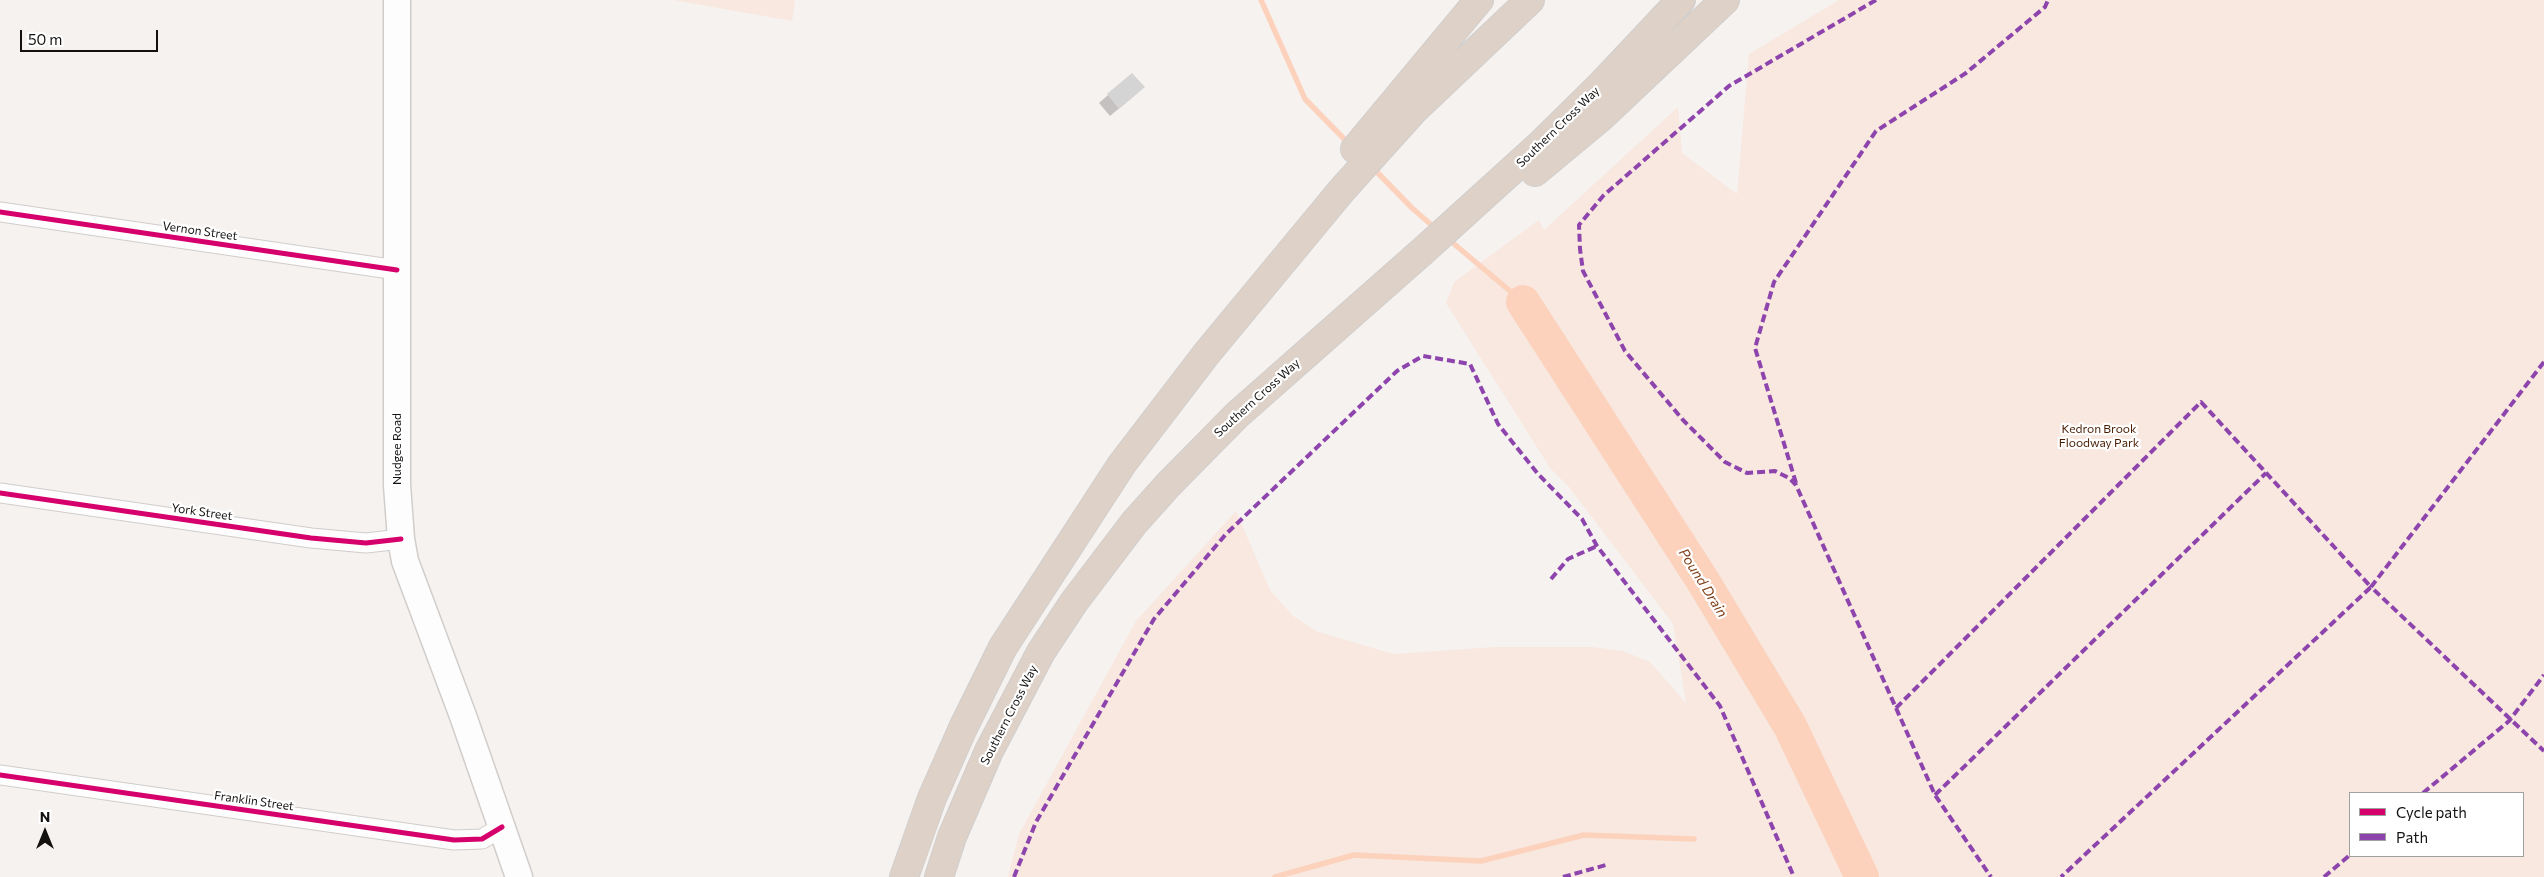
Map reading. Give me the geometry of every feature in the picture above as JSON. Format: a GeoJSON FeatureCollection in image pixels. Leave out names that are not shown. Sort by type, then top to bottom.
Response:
{"type":"FeatureCollection","features":[{"type":"Feature","properties":{"kind":"highway"},"geometry":{"type":"LineString","coordinates":[[904,877],[932,798],[963,728],[1003,647],[1045,580],[1122,464],[1207,353],[1322,213],[1336,184],[1378,136],[1479,0]]}},
{"type":"Feature","properties":{"kind":"highway"},"geometry":{"type":"LineString","coordinates":[[1378,136],[1530,0]]}},
{"type":"Feature","properties":{"kind":"highway","name":"Southern Cross Way"},"geometry":{"type":"LineString","coordinates":[[939,877],[952,837],[1014,701],[1041,652],[1074,602],[1124,537],[1168,485],[1236,415],[1460,218],[1488,201],[1681,0]]}},
{"type":"Feature","properties":{"kind":"highway"},"geometry":{"type":"LineString","coordinates":[[1488,201],[1600,118],[1725,0]]}},
{"type":"Feature","properties":{"kind":"main road","name":"Nudgee Road"},"geometry":{"type":"LineString","coordinates":[[397,0],[397,485],[401,539],[405,560],[519,877]]}},
{"type":"Feature","properties":{"kind":"street","name":"Vernon Street"},"geometry":{"type":"LineString","coordinates":[[0,212],[397,270]]}},
{"type":"Feature","properties":{"kind":"street","name":"York Street"},"geometry":{"type":"LineString","coordinates":[[0,493],[311,538],[366,543],[401,539]]}},
{"type":"Feature","properties":{"kind":"street","name":"Franklin Street"},"geometry":{"type":"LineString","coordinates":[[0,775],[454,840],[482,839],[502,827]]}},
{"type":"Feature","properties":{"kind":"green space"},"geometry":{"type":"Polygon","coordinates":[[[673,0],[795,0],[792,21],[673,0]]]}},
{"type":"Feature","properties":{"kind":"green space","name":"Kedron Brook Floodway Park"},"geometry":{"type":"Polygon","coordinates":[[[1839,0],[2544,0],[2544,877],[1008,877],[1019,834],[1136,621],[1236,511],[1270,590],[1293,616],[1316,631],[1393,654],[1495,647],[1592,647],[1623,651],[1650,662],[1686,703],[1673,624],[1569,487],[1550,468],[1446,303],[1454,282],[1539,220],[1544,230],[1678,107],[1682,153],[1737,194],[1749,54],[1839,0]]]}},
{"type":"Feature","properties":{"kind":"building"},"geometry":{"type":"Polygon","coordinates":[[[1132,73],[1145,87],[1119,109],[1107,94],[1132,73]]]}},
{"type":"Feature","properties":{"kind":"waterway"},"geometry":{"type":"LineString","coordinates":[[1261,0],[1305,99],[1350,145]]}},
{"type":"Feature","properties":{"kind":"waterway"},"geometry":{"type":"LineString","coordinates":[[1373,168],[1412,208],[1436,229]]}},
{"type":"Feature","properties":{"kind":"waterway"},"geometry":{"type":"LineString","coordinates":[[1447,238],[1523,302]]}},
{"type":"Feature","properties":{"kind":"waterway","name":"Pound Drain"},"geometry":{"type":"LineString","coordinates":[[1523,302],[1703,581],[1790,726],[1862,877]]}},
{"type":"Feature","properties":{"kind":"waterway"},"geometry":{"type":"LineString","coordinates":[[1275,877],[1354,855],[1481,861],[1584,835],[1694,839]]}},
{"type":"Feature","properties":{"kind":"marked path"},"geometry":{"type":"LineString","coordinates":[[1876,0],[1729,86],[1603,196],[1579,225],[1580,249],[1583,271],[1625,351],[1683,420],[1725,462],[1747,473],[1775,471],[1789,478],[1796,485],[1935,795],[1991,877]]}},
{"type":"Feature","properties":{"kind":"marked path"},"geometry":{"type":"LineString","coordinates":[[1796,483],[1755,348],[1774,282],[1876,131],[1966,73],[2045,7],[2048,0]]}},
{"type":"Feature","properties":{"kind":"marked path"},"geometry":{"type":"LineString","coordinates":[[1014,877],[1036,822],[1154,619],[1226,534],[1397,371],[1423,356],[1470,364],[1498,424],[1538,474],[1582,519],[1597,546],[1720,706],[1794,877]]}},
{"type":"Feature","properties":{"kind":"marked path"},"geometry":{"type":"LineString","coordinates":[[2544,362],[2371,587],[2544,751]]}},
{"type":"Feature","properties":{"kind":"marked path"},"geometry":{"type":"LineString","coordinates":[[1896,708],[2201,402],[2371,587],[2061,877]]}},
{"type":"Feature","properties":{"kind":"marked path"},"geometry":{"type":"LineString","coordinates":[[1935,795],[2266,473]]}},
{"type":"Feature","properties":{"kind":"marked path"},"geometry":{"type":"LineString","coordinates":[[1551,579],[1568,559],[1597,546]]}},
{"type":"Feature","properties":{"kind":"marked path"},"geometry":{"type":"LineString","coordinates":[[2424,792],[2509,721],[2544,675]]}},
{"type":"Feature","properties":{"kind":"marked path"},"geometry":{"type":"LineString","coordinates":[[2324,877],[2349,856]]}},
{"type":"Feature","properties":{"kind":"marked path"},"geometry":{"type":"LineString","coordinates":[[1563,877],[1606,865]]}},
{"type":"Feature","properties":{"kind":"cycle path"},"geometry":{"type":"LineString","coordinates":[[0,212],[397,270]]}},
{"type":"Feature","properties":{"kind":"cycle path"},"geometry":{"type":"LineString","coordinates":[[0,493],[311,538],[366,543],[401,539]]}},
{"type":"Feature","properties":{"kind":"cycle path"},"geometry":{"type":"LineString","coordinates":[[0,775],[454,840],[482,839],[502,827]]}}]}
